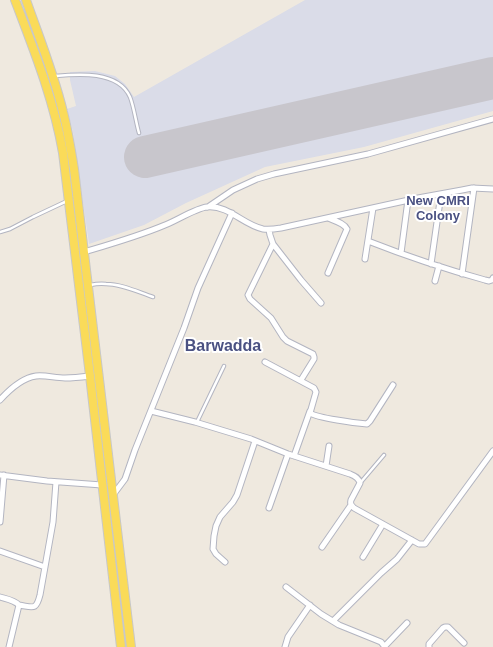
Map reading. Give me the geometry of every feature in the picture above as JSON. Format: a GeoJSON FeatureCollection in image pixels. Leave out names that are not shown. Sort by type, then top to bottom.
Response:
{"type":"FeatureCollection","features":[{"type":"Feature","properties":{"kind":"main road"},"geometry":{"type":"LineString","coordinates":[[15,0],[44,79],[60,134],[84,252],[131,647]]}},
{"type":"Feature","properties":{"kind":"main road"},"geometry":{"type":"LineString","coordinates":[[26,0],[53,76],[63,110],[70,142],[73,200],[90,376],[121,647]]}},
{"type":"Feature","properties":{"kind":"street"},"geometry":{"type":"LineString","coordinates":[[208,207],[233,190],[262,177],[368,154],[493,119]]}},
{"type":"Feature","properties":{"kind":"street"},"geometry":{"type":"LineString","coordinates":[[84,252],[127,240],[166,225],[204,207],[217,208],[232,213],[252,225],[269,230],[408,200],[474,188],[493,189]]}},
{"type":"Feature","properties":{"kind":"street"},"geometry":{"type":"LineString","coordinates":[[462,274],[474,188]]}},
{"type":"Feature","properties":{"kind":"street"},"geometry":{"type":"LineString","coordinates":[[431,264],[441,194]]}},
{"type":"Feature","properties":{"kind":"street"},"geometry":{"type":"LineString","coordinates":[[401,253],[408,200]]}},
{"type":"Feature","properties":{"kind":"street"},"geometry":{"type":"LineString","coordinates":[[365,259],[373,208]]}},
{"type":"Feature","properties":{"kind":"street"},"geometry":{"type":"LineString","coordinates":[[112,495],[125,480],[198,288],[232,213]]}},
{"type":"Feature","properties":{"kind":"street"},"geometry":{"type":"LineString","coordinates":[[328,218],[344,225],[348,229],[328,273]]}},
{"type":"Feature","properties":{"kind":"street"},"geometry":{"type":"LineString","coordinates":[[269,230],[273,244],[321,303]]}},
{"type":"Feature","properties":{"kind":"street"},"geometry":{"type":"LineString","coordinates":[[368,240],[462,274],[489,281],[493,278]]}},
{"type":"Feature","properties":{"kind":"street"},"geometry":{"type":"LineString","coordinates":[[273,244],[248,297],[271,318],[287,341],[313,354],[314,360],[301,380]]}},
{"type":"Feature","properties":{"kind":"street"},"geometry":{"type":"LineString","coordinates":[[435,281],[439,266]]}},
{"type":"Feature","properties":{"kind":"street"},"geometry":{"type":"LineString","coordinates":[[265,362],[301,380],[316,390],[294,456]]}},
{"type":"Feature","properties":{"kind":"street"},"geometry":{"type":"LineString","coordinates":[[0,399],[16,385],[35,376],[66,378],[90,376]]}},
{"type":"Feature","properties":{"kind":"street"},"geometry":{"type":"LineString","coordinates":[[310,411],[313,415],[367,424],[393,385]]}},
{"type":"Feature","properties":{"kind":"street"},"geometry":{"type":"LineString","coordinates":[[150,411],[254,440],[288,454],[350,474],[360,480],[360,483],[351,500],[351,505],[322,548]]}},
{"type":"Feature","properties":{"kind":"street"},"geometry":{"type":"LineString","coordinates":[[225,562],[213,549],[216,526],[220,517],[237,495],[254,440]]}},
{"type":"Feature","properties":{"kind":"street"},"geometry":{"type":"LineString","coordinates":[[326,466],[329,446]]}},
{"type":"Feature","properties":{"kind":"street"},"geometry":{"type":"LineString","coordinates":[[351,505],[419,544],[425,544],[493,452]]}},
{"type":"Feature","properties":{"kind":"street"},"geometry":{"type":"LineString","coordinates":[[269,508],[288,454]]}},
{"type":"Feature","properties":{"kind":"street"},"geometry":{"type":"LineString","coordinates":[[0,522],[2,475],[56,482],[102,485]]}},
{"type":"Feature","properties":{"kind":"street"},"geometry":{"type":"LineString","coordinates":[[0,597],[8,599],[19,605],[35,607],[38,604],[53,522],[56,482]]}},
{"type":"Feature","properties":{"kind":"street"},"geometry":{"type":"LineString","coordinates":[[363,558],[383,524]]}},
{"type":"Feature","properties":{"kind":"street"},"geometry":{"type":"LineString","coordinates":[[333,620],[380,573],[397,559],[412,540]]}},
{"type":"Feature","properties":{"kind":"street"},"geometry":{"type":"LineString","coordinates":[[0,551],[45,567]]}},
{"type":"Feature","properties":{"kind":"street"},"geometry":{"type":"LineString","coordinates":[[286,587],[321,614],[339,625],[381,642],[385,647],[407,623]]}},
{"type":"Feature","properties":{"kind":"street"},"geometry":{"type":"LineString","coordinates":[[9,647],[19,605]]}},
{"type":"Feature","properties":{"kind":"street"},"geometry":{"type":"LineString","coordinates":[[285,647],[288,637],[310,605]]}},
{"type":"Feature","properties":{"kind":"street"},"geometry":{"type":"LineString","coordinates":[[429,647],[429,644],[445,627],[448,627],[464,642]]}},
{"type":"Feature","properties":{"kind":"lane"},"geometry":{"type":"LineString","coordinates":[[44,79],[53,76],[70,75],[108,78],[125,90],[130,98],[139,133]]}},
{"type":"Feature","properties":{"kind":"lane"},"geometry":{"type":"LineString","coordinates":[[0,232],[10,229],[33,217],[73,200]]}},
{"type":"Feature","properties":{"kind":"lane"},"geometry":{"type":"LineString","coordinates":[[88,285],[104,283],[112,284],[153,297]]}},
{"type":"Feature","properties":{"kind":"lane"},"geometry":{"type":"LineString","coordinates":[[197,423],[224,366]]}},
{"type":"Feature","properties":{"kind":"lane"},"geometry":{"type":"LineString","coordinates":[[360,483],[384,455]]}},
{"type":"Feature","properties":{"kind":"shaded area"},"geometry":{"type":"Polygon","coordinates":[[[305,0],[493,0],[493,111],[364,147],[265,167],[186,203],[144,225],[89,244],[73,132],[67,109],[76,106],[70,80],[70,72],[95,71],[115,76],[125,84],[134,97],[305,0]]]}},
{"type":"Feature","properties":{"kind":"runway"},"geometry":{"type":"LineString","coordinates":[[145,157],[493,78]]}},
{"type":"Feature","properties":{"kind":"district","name":"New CMRI Colony"},"geometry":{"type":"Point","coordinates":[438,208]}},
{"type":"Feature","properties":{"kind":"district","name":"Barwadda"},"geometry":{"type":"Point","coordinates":[223,347]}}]}
